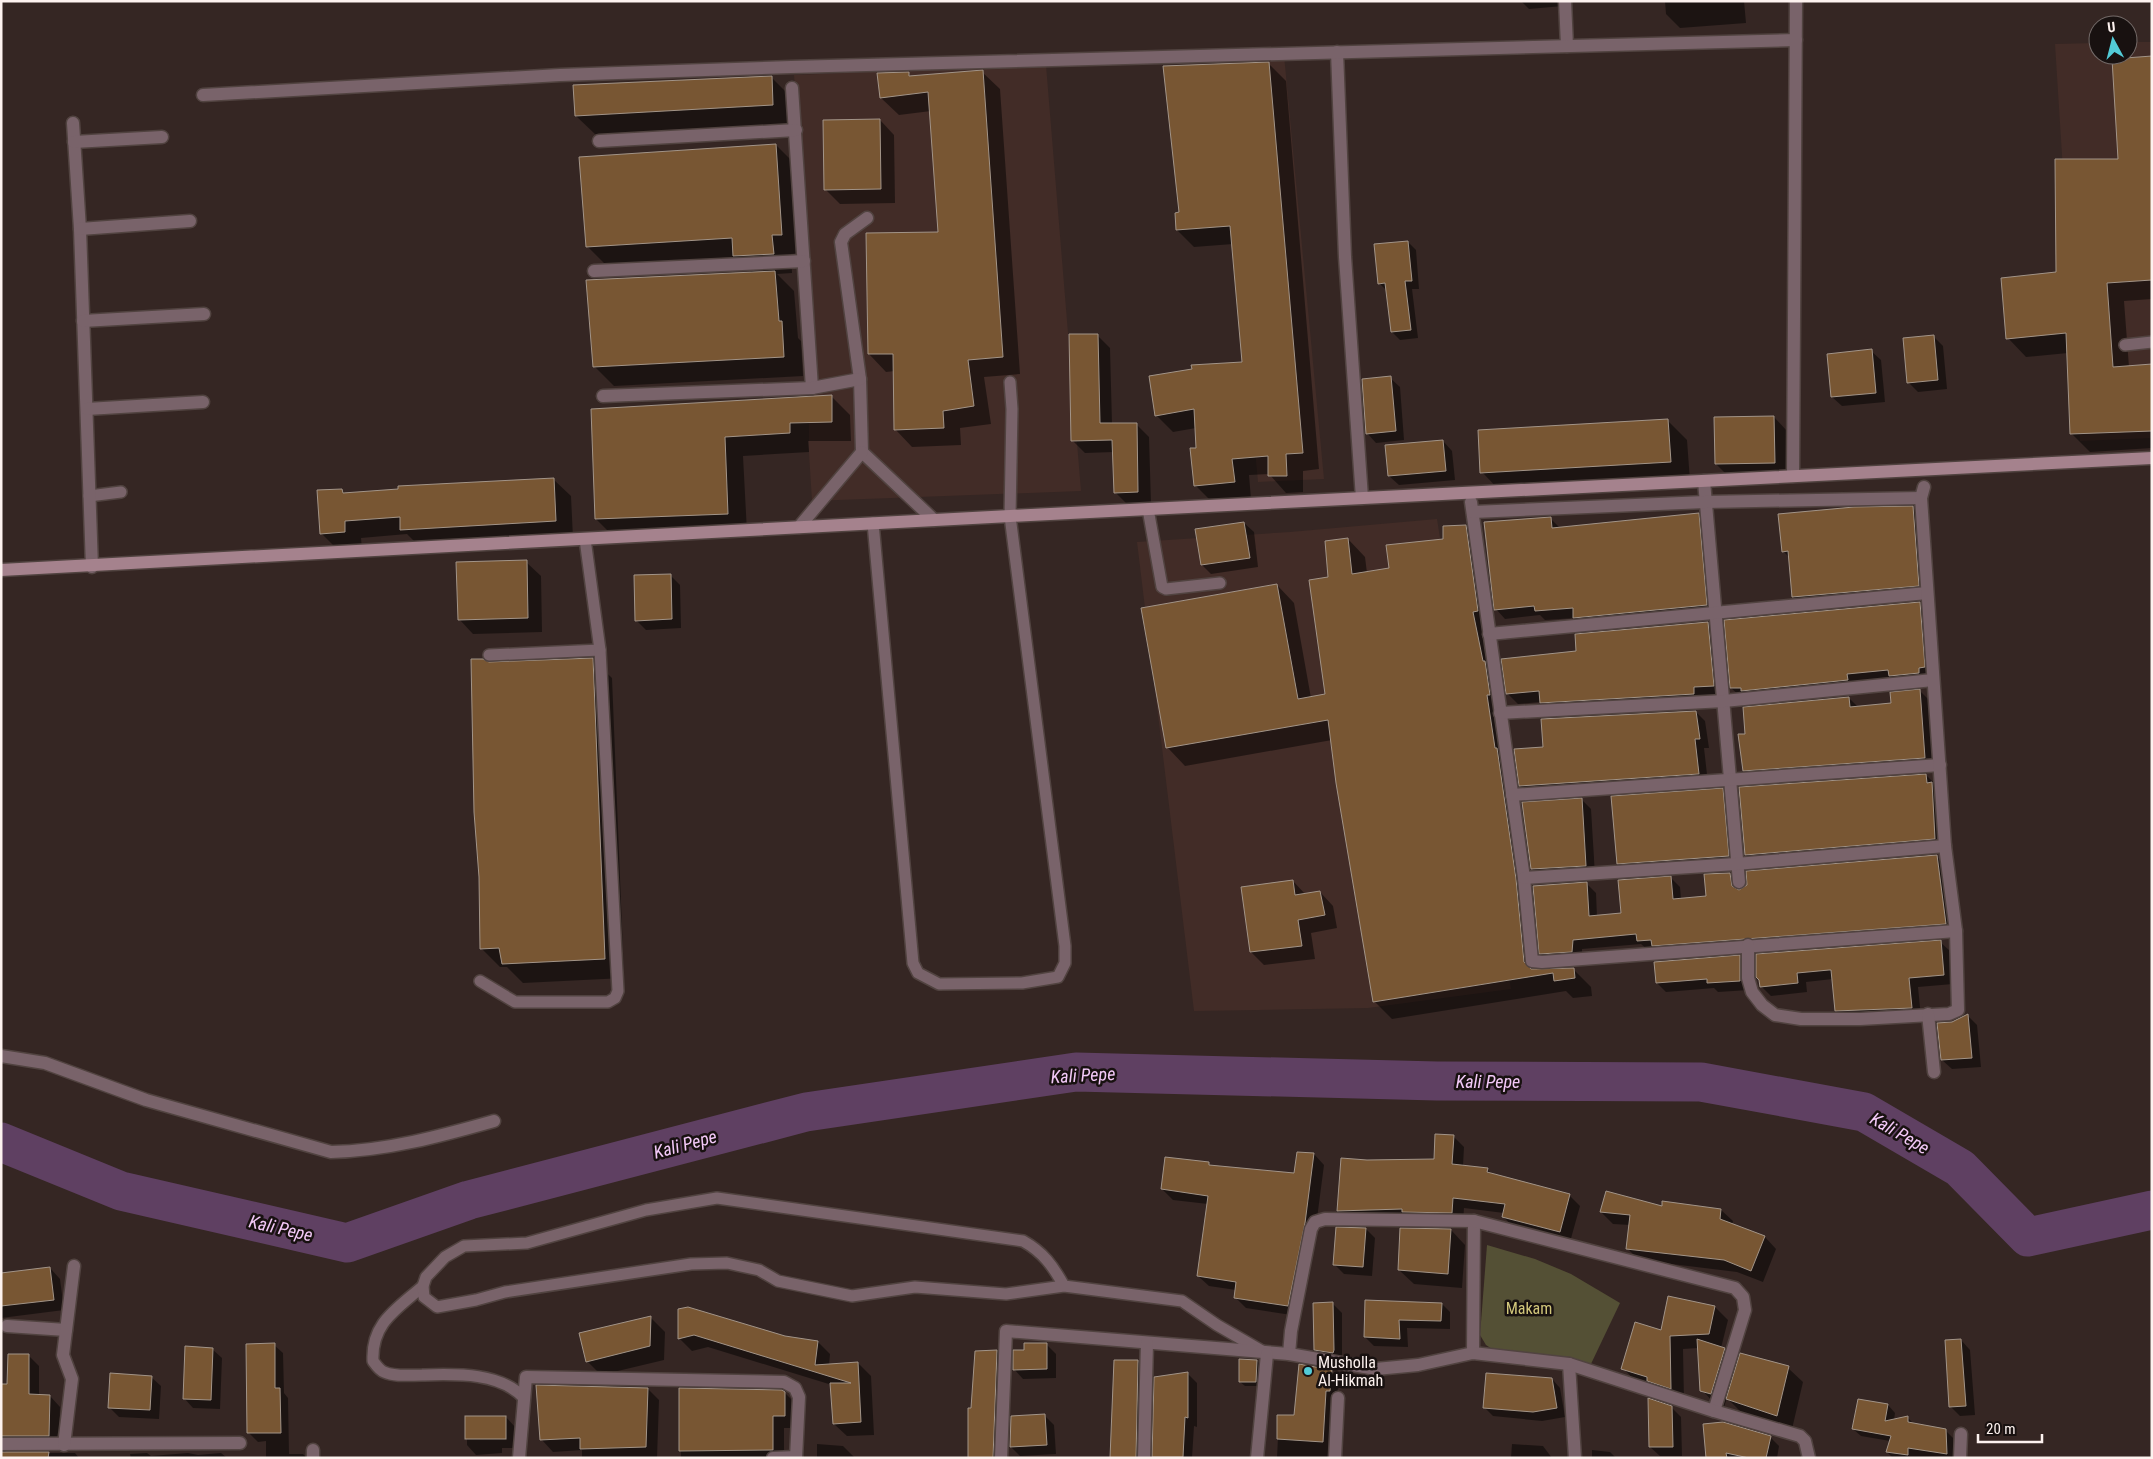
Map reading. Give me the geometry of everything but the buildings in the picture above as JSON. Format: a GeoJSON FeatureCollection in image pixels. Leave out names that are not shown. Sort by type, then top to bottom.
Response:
{"type":"FeatureCollection","features":[{"type":"Feature","properties":{"kind":"main road"},"geometry":{"type":"LineString","coordinates":[[1,570],[873,523],[2152,458]]}},
{"type":"Feature","properties":{"kind":"street"},"geometry":{"type":"LineString","coordinates":[[1565,1],[1567,46]]}},
{"type":"Feature","properties":{"kind":"street"},"geometry":{"type":"LineString","coordinates":[[1793,476],[1796,1]]}},
{"type":"Feature","properties":{"kind":"street"},"geometry":{"type":"LineString","coordinates":[[203,96],[617,73],[1796,40]]}},
{"type":"Feature","properties":{"kind":"street"},"geometry":{"type":"LineString","coordinates":[[1337,52],[1345,257],[1362,498]]}},
{"type":"Feature","properties":{"kind":"street"},"geometry":{"type":"LineString","coordinates":[[792,88],[812,388]]}},
{"type":"Feature","properties":{"kind":"street"},"geometry":{"type":"LineString","coordinates":[[73,122],[88,409],[92,566]]}},
{"type":"Feature","properties":{"kind":"street"},"geometry":{"type":"LineString","coordinates":[[599,141],[796,130]]}},
{"type":"Feature","properties":{"kind":"street"},"geometry":{"type":"LineString","coordinates":[[74,142],[162,137]]}},
{"type":"Feature","properties":{"kind":"street"},"geometry":{"type":"LineString","coordinates":[[799,527],[862,452],[860,379],[841,242],[844,234],[867,218]]}},
{"type":"Feature","properties":{"kind":"street"},"geometry":{"type":"LineString","coordinates":[[80,229],[190,221]]}},
{"type":"Feature","properties":{"kind":"street"},"geometry":{"type":"LineString","coordinates":[[594,271],[804,261]]}},
{"type":"Feature","properties":{"kind":"street"},"geometry":{"type":"LineString","coordinates":[[83,321],[204,314]]}},
{"type":"Feature","properties":{"kind":"street"},"geometry":{"type":"LineString","coordinates":[[603,396],[812,388],[860,379]]}},
{"type":"Feature","properties":{"kind":"street"},"geometry":{"type":"LineString","coordinates":[[88,409],[203,402]]}},
{"type":"Feature","properties":{"kind":"street"},"geometry":{"type":"LineString","coordinates":[[862,452],[934,520]]}},
{"type":"Feature","properties":{"kind":"street"},"geometry":{"type":"LineString","coordinates":[[1704,481],[1739,882]]}},
{"type":"Feature","properties":{"kind":"street"},"geometry":{"type":"LineString","coordinates":[[1748,945],[1748,978],[1752,992],[1762,1005],[1775,1015],[1801,1019],[1860,1019],[1949,1014],[1958,1010],[1956,931],[1945,846],[1927,593],[1923,493],[1705,502],[1472,507],[1524,878],[1530,957],[1535,962],[1748,945],[1956,931]]}},
{"type":"Feature","properties":{"kind":"street"},"geometry":{"type":"LineString","coordinates":[[1489,634],[1927,593]]}},
{"type":"Feature","properties":{"kind":"street"},"geometry":{"type":"LineString","coordinates":[[1500,713],[1724,701],[1933,680]]}},
{"type":"Feature","properties":{"kind":"street"},"geometry":{"type":"LineString","coordinates":[[1512,795],[1940,765]]}},
{"type":"Feature","properties":{"kind":"street"},"geometry":{"type":"LineString","coordinates":[[1524,878],[1736,864],[1945,846]]}},
{"type":"Feature","properties":{"kind":"street"},"geometry":{"type":"LineString","coordinates":[[1928,1014],[1934,1072]]}},
{"type":"Feature","properties":{"kind":"street"},"geometry":{"type":"LineString","coordinates":[[1,1056],[45,1063],[146,1100],[331,1152],[356,1152],[440,1136],[494,1121]]}},
{"type":"Feature","properties":{"kind":"street"},"geometry":{"type":"LineString","coordinates":[[1289,1354],[1291,1331],[1311,1229],[1315,1222],[1325,1219],[1474,1221],[1736,1288],[1743,1297],[1745,1310],[1714,1411]]}},
{"type":"Feature","properties":{"kind":"street"},"geometry":{"type":"LineString","coordinates":[[1473,1353],[1474,1221]]}},
{"type":"Feature","properties":{"kind":"street"},"geometry":{"type":"LineString","coordinates":[[64,1445],[72,1378],[64,1355],[74,1266]]}},
{"type":"Feature","properties":{"kind":"street"},"geometry":{"type":"LineString","coordinates":[[8,1326],[66,1330]]}},
{"type":"Feature","properties":{"kind":"street"},"geometry":{"type":"LineString","coordinates":[[1001,1458],[1006,1331],[1267,1354],[1289,1354],[1376,1369],[1418,1365],[1473,1353],[1569,1364],[1714,1411],[1800,1436],[1808,1449],[1809,1458]]}},
{"type":"Feature","properties":{"kind":"street"},"geometry":{"type":"LineString","coordinates":[[1144,1458],[1147,1343]]}},
{"type":"Feature","properties":{"kind":"street"},"geometry":{"type":"LineString","coordinates":[[1257,1458],[1267,1354]]}},
{"type":"Feature","properties":{"kind":"street"},"geometry":{"type":"LineString","coordinates":[[1569,1364],[1575,1458]]}},
{"type":"Feature","properties":{"kind":"street"},"geometry":{"type":"LineString","coordinates":[[519,1458],[526,1377],[784,1382],[795,1388],[799,1397],[796,1458],[773,1458]]}},
{"type":"Feature","properties":{"kind":"street"},"geometry":{"type":"LineString","coordinates":[[1335,1458],[1338,1398]]}},
{"type":"Feature","properties":{"kind":"street"},"geometry":{"type":"LineString","coordinates":[[1960,1458],[1961,1434]]}},
{"type":"Feature","properties":{"kind":"street"},"geometry":{"type":"LineString","coordinates":[[1,1444],[240,1443]]}},
{"type":"Feature","properties":{"kind":"lane"},"geometry":{"type":"LineString","coordinates":[[2125,345],[2152,342]]}},
{"type":"Feature","properties":{"kind":"lane"},"geometry":{"type":"LineString","coordinates":[[873,523],[913,963],[918,973],[939,984],[1022,983],[1058,976],[1065,963],[1065,946],[1010,516],[1012,409],[1010,382]]}},
{"type":"Feature","properties":{"kind":"lane"},"geometry":{"type":"LineString","coordinates":[[89,496],[121,492]]}},
{"type":"Feature","properties":{"kind":"lane"},"geometry":{"type":"LineString","coordinates":[[1148,509],[1162,587],[1166,589],[1220,584]]}},
{"type":"Feature","properties":{"kind":"lane"},"geometry":{"type":"LineString","coordinates":[[480,981],[515,1002],[608,1002],[615,998],[618,991],[600,650],[585,539]]}},
{"type":"Feature","properties":{"kind":"lane"},"geometry":{"type":"LineString","coordinates":[[489,655],[600,650]]}},
{"type":"Feature","properties":{"kind":"lane"},"geometry":{"type":"LineString","coordinates":[[1064,1286],[1053,1266],[1038,1249],[1023,1241],[717,1198],[646,1210],[527,1243],[464,1246],[445,1257],[426,1277],[423,1286],[424,1297],[437,1307],[524,1289],[691,1264],[727,1263],[758,1270],[778,1281],[852,1296],[915,1287],[1006,1294],[1064,1286],[1182,1301],[1217,1325],[1267,1354]]}},
{"type":"Feature","properties":{"kind":"lane"},"geometry":{"type":"LineString","coordinates":[[423,1286],[383,1322],[376,1334],[373,1361],[382,1372],[396,1375],[449,1374],[485,1378],[515,1388],[524,1398]]}},
{"type":"Feature","properties":{"kind":"shaded area"},"geometry":{"type":"Polygon","coordinates":[[[2138,42],[2152,42],[2152,438],[2080,441],[2055,44],[2088,43],[2088,65],[2138,65],[2138,42]]]}},
{"type":"Feature","properties":{"kind":"shaded area"},"geometry":{"type":"Polygon","coordinates":[[[1284,55],[1324,479],[1258,482],[1219,64],[1284,55]]]}},
{"type":"Feature","properties":{"kind":"shaded area"},"geometry":{"type":"Polygon","coordinates":[[[1046,65],[1081,491],[812,501],[809,453],[808,262],[794,75],[1046,65]]]}},
{"type":"Feature","properties":{"kind":"shaded area"},"geometry":{"type":"Polygon","coordinates":[[[1437,519],[1511,989],[1368,1008],[1194,1011],[1137,542],[1290,532],[1437,519]]]}},
{"type":"Feature","properties":{"kind":"green space","name":"Makam"},"geometry":{"type":"Polygon","coordinates":[[[1487,1245],[1535,1259],[1571,1274],[1620,1303],[1590,1366],[1495,1351],[1486,1345],[1480,1335],[1487,1245]]]}},
{"type":"Feature","properties":{"kind":"waterway","name":"Kali Pepe"},"geometry":{"type":"LineString","coordinates":[[1,1142],[121,1191],[347,1243],[469,1200],[806,1112],[1076,1072],[1437,1081],[1701,1082],[1864,1112],[1960,1168],[2028,1237],[2152,1210]]}},
{"type":"Feature","properties":{"kind":"place","name":"Musholla Al-Hikmah"},"geometry":{"type":"Point","coordinates":[1308,1371]}}]}
